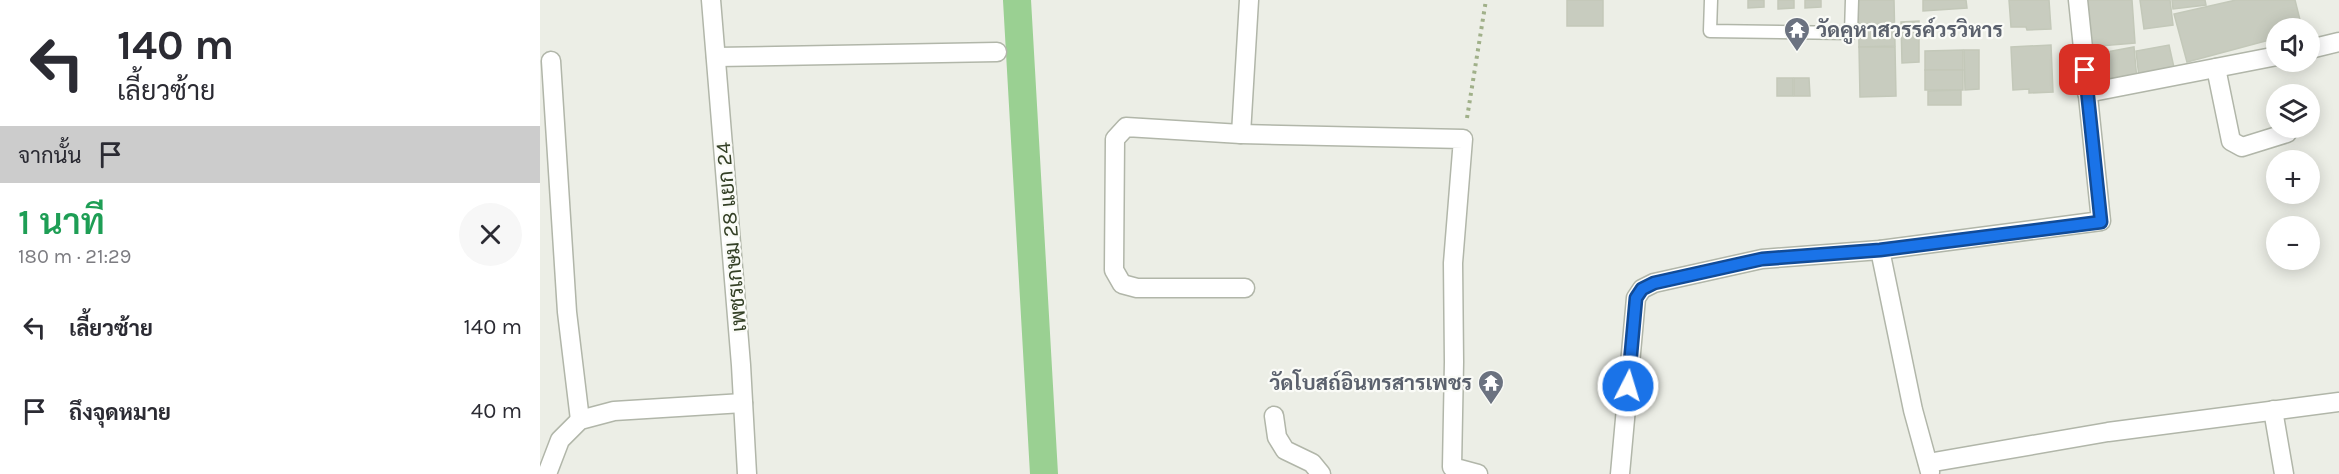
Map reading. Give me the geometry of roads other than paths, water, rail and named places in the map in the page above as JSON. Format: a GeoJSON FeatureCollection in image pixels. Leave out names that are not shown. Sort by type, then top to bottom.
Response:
{"type":"FeatureCollection","features":[{"type":"Feature","properties":{"kind":"street","name":"เพชรเกษม 28 แยก 24"},"geometry":{"type":"LineString","coordinates":[[711,0],[747,474]]}},
{"type":"Feature","properties":{"kind":"street"},"geometry":{"type":"LineString","coordinates":[[1242,134],[1249,0]]}},
{"type":"Feature","properties":{"kind":"street"},"geometry":{"type":"LineString","coordinates":[[1620,474],[1636,298],[1642,289],[1654,283],[1762,259],[1880,250],[2101,222],[2078,0]]}},
{"type":"Feature","properties":{"kind":"street"},"geometry":{"type":"LineString","coordinates":[[2320,47],[2339,42]]}},
{"type":"Feature","properties":{"kind":"street"},"geometry":{"type":"LineString","coordinates":[[716,57],[997,52]]}},
{"type":"Feature","properties":{"kind":"street"},"geometry":{"type":"LineString","coordinates":[[2087,93],[2266,59]]}},
{"type":"Feature","properties":{"kind":"street"},"geometry":{"type":"LineString","coordinates":[[551,61],[567,312],[580,420]]}},
{"type":"Feature","properties":{"kind":"street"},"geometry":{"type":"LineString","coordinates":[[2216,68],[2231,141],[2242,147],[2269,138]]}},
{"type":"Feature","properties":{"kind":"street"},"geometry":{"type":"LineString","coordinates":[[1245,288],[1137,288],[1122,284],[1114,270],[1115,139],[1126,127],[1242,134],[1463,139],[1453,263],[1454,362],[1448,471],[1478,474]]}},
{"type":"Feature","properties":{"kind":"street"},"geometry":{"type":"LineString","coordinates":[[1880,250],[1913,410],[1929,468],[2108,432],[2339,402]]}},
{"type":"Feature","properties":{"kind":"street"},"geometry":{"type":"LineString","coordinates":[[547,474],[560,440],[580,420],[614,411],[743,403]]}},
{"type":"Feature","properties":{"kind":"street"},"geometry":{"type":"LineString","coordinates":[[2273,410],[2284,474]]}},
{"type":"Feature","properties":{"kind":"street"},"geometry":{"type":"LineString","coordinates":[[1274,416],[1277,437],[1285,450],[1312,463],[1321,474]]}},
{"type":"Feature","properties":{"kind":"lane"},"geometry":{"type":"LineString","coordinates":[[1711,0],[1710,32],[1851,33],[1852,0]]}},
{"type":"Feature","properties":{"kind":"waterway"},"geometry":{"type":"LineString","coordinates":[[1017,0],[1044,474]]}},
{"type":"Feature","properties":{"kind":"place","name":"วัดคูหาสวรรค์วรวิหาร"},"geometry":{"type":"Point","coordinates":[1797,53]}},
{"type":"Feature","properties":{"kind":"place","name":"วัดโบสถ์อินทรสารเพชร"},"geometry":{"type":"Point","coordinates":[1491,406]}}]}
